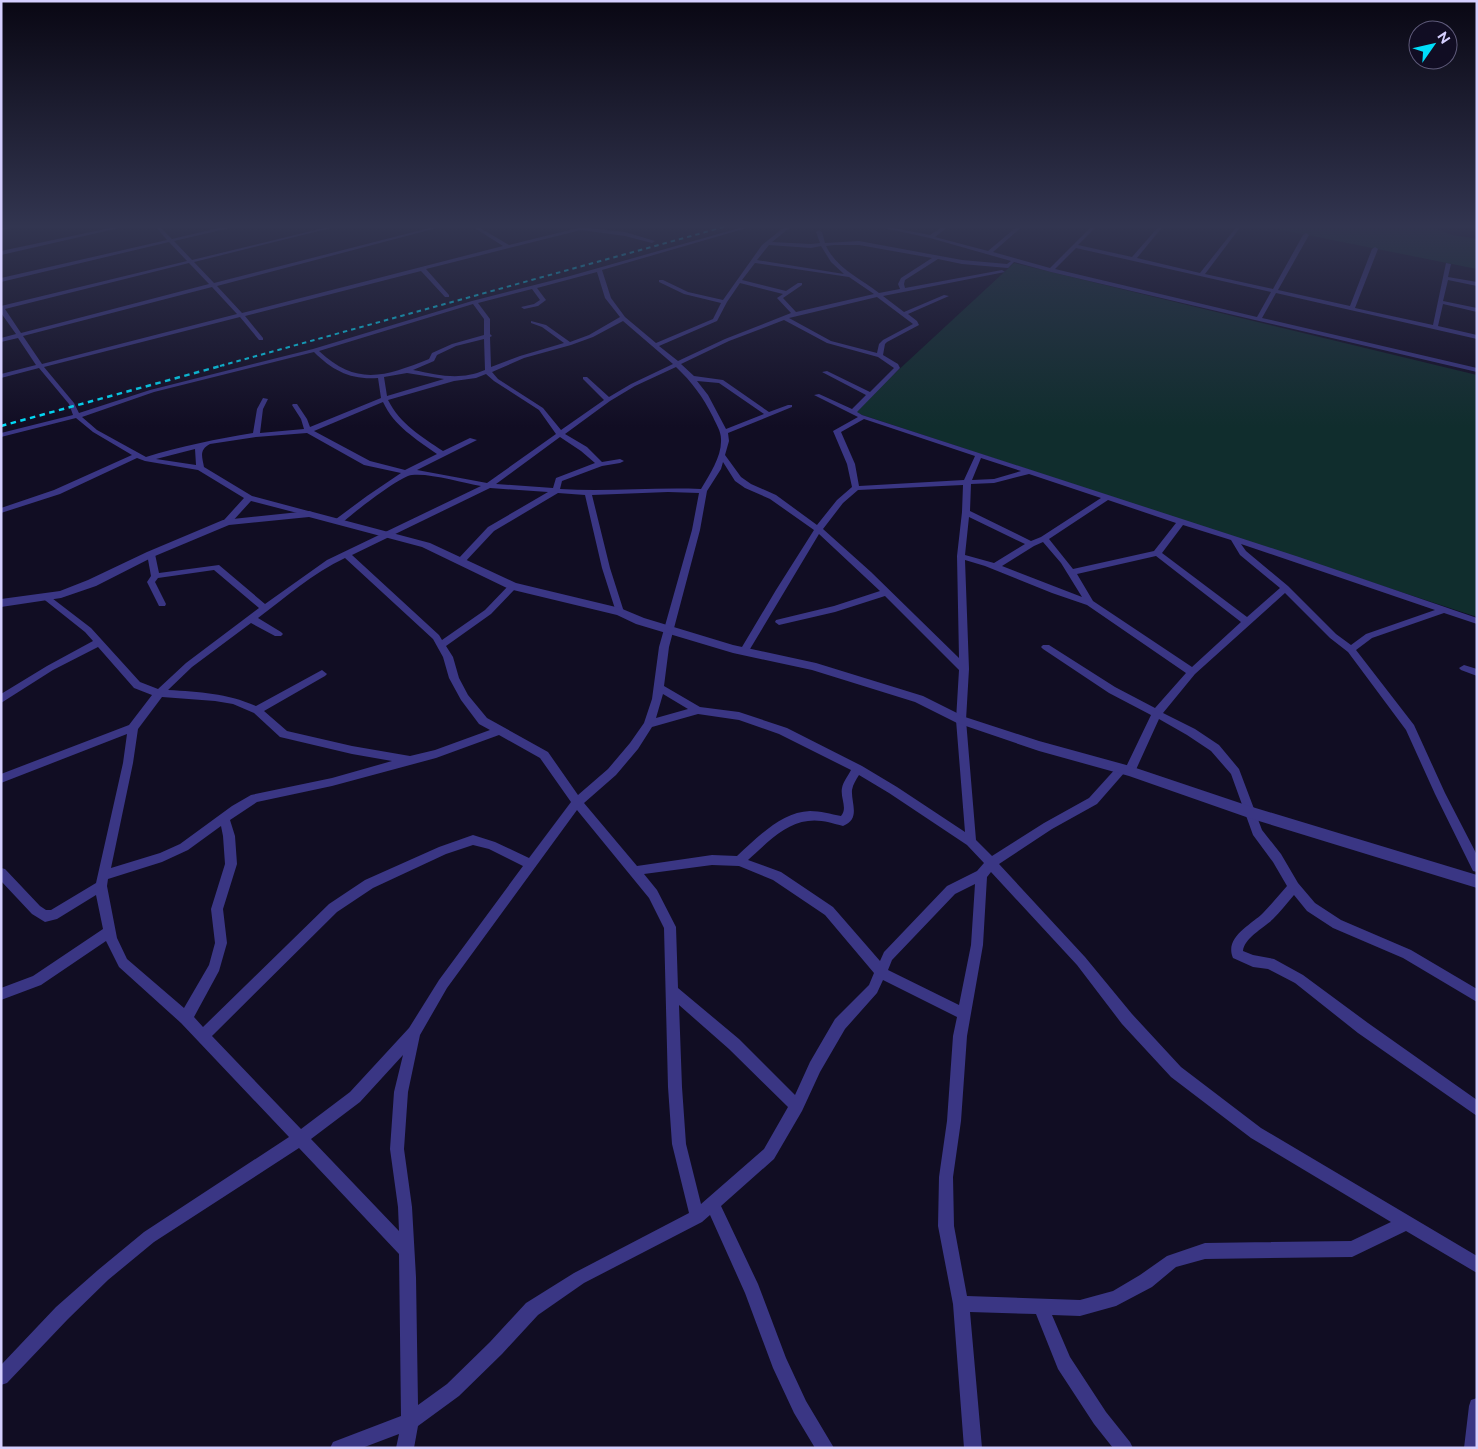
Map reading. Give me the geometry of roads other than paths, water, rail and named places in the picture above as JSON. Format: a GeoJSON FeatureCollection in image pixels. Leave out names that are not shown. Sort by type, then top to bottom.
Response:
{"type":"FeatureCollection","features":[{"type":"Feature","properties":{"kind":"street"},"geometry":{"type":"LineString","coordinates":[[62,293],[1,308],[40,366],[72,404],[77,416],[95,431],[145,460],[200,468],[248,498],[426,545],[513,586],[620,612],[670,630],[744,652],[812,666],[919,700],[961,720],[1039,746],[1126,770],[1249,812],[1477,882]]}},
{"type":"Feature","properties":{"kind":"street"},"geometry":{"type":"LineString","coordinates":[[1,340],[180,293]]}},
{"type":"Feature","properties":{"kind":"street"},"geometry":{"type":"LineString","coordinates":[[221,293],[261,340]]}},
{"type":"Feature","properties":{"kind":"street"},"geometry":{"type":"LineString","coordinates":[[1,376],[330,293]]}},
{"type":"Feature","properties":{"kind":"street"},"geometry":{"type":"LineString","coordinates":[[445,293],[448,296]]}},
{"type":"Feature","properties":{"kind":"street"},"geometry":{"type":"LineString","coordinates":[[1,435],[77,416],[152,391],[315,350],[474,302],[512,293]]}},
{"type":"Feature","properties":{"kind":"street"},"geometry":{"type":"LineString","coordinates":[[524,307],[541,303],[543,300],[538,293]]}},
{"type":"Feature","properties":{"kind":"street"},"geometry":{"type":"LineString","coordinates":[[1,1377],[62,1313],[103,1275],[149,1237],[301,1138],[355,1097],[414,1033],[443,984],[577,802],[612,772],[634,746],[649,724],[657,699],[663,654],[696,530],[703,491],[717,469],[725,440],[724,432],[705,395],[692,378],[623,318],[608,298],[606,293]]}},
{"type":"Feature","properties":{"kind":"street"},"geometry":{"type":"LineString","coordinates":[[683,293],[724,302]]}},
{"type":"Feature","properties":{"kind":"street"},"geometry":{"type":"LineString","coordinates":[[655,346],[715,320],[730,293]]}},
{"type":"Feature","properties":{"kind":"street"},"geometry":{"type":"LineString","coordinates":[[786,293],[780,298],[795,314]]}},
{"type":"Feature","properties":{"kind":"street"},"geometry":{"type":"LineString","coordinates":[[874,293],[916,322],[916,325],[885,340],[882,344],[880,356]]}},
{"type":"Feature","properties":{"kind":"street"},"geometry":{"type":"LineString","coordinates":[[407,1251],[204,1035],[123,962],[109,932],[103,881],[128,763],[133,728],[159,693],[189,665],[250,618],[317,571],[346,554],[488,486],[608,400],[633,385],[745,332],[795,314],[890,293]]}},
{"type":"Feature","properties":{"kind":"street"},"geometry":{"type":"LineString","coordinates":[[1149,293],[1477,370]]}},
{"type":"Feature","properties":{"kind":"street"},"geometry":{"type":"LineString","coordinates":[[1259,318],[1275,293]]}},
{"type":"Feature","properties":{"kind":"street"},"geometry":{"type":"LineString","coordinates":[[1283,293],[1477,338]]}},
{"type":"Feature","properties":{"kind":"street"},"geometry":{"type":"LineString","coordinates":[[1352,308],[1358,293]]}},
{"type":"Feature","properties":{"kind":"street"},"geometry":{"type":"LineString","coordinates":[[1435,328],[1442,293]]}},
{"type":"Feature","properties":{"kind":"street"},"geometry":{"type":"LineString","coordinates":[[903,314],[946,296]]}},
{"type":"Feature","properties":{"kind":"street"},"geometry":{"type":"LineString","coordinates":[[474,302],[487,319],[489,336],[488,372],[496,380],[540,409],[560,434],[584,449],[600,464]]}},
{"type":"Feature","properties":{"kind":"street"},"geometry":{"type":"LineString","coordinates":[[1440,302],[1477,310]]}},
{"type":"Feature","properties":{"kind":"street"},"geometry":{"type":"LineString","coordinates":[[464,378],[488,372],[522,357],[591,336],[623,318]]}},
{"type":"Feature","properties":{"kind":"street"},"geometry":{"type":"LineString","coordinates":[[784,318],[829,342],[880,356],[896,365],[897,368],[853,412]]}},
{"type":"Feature","properties":{"kind":"street"},"geometry":{"type":"LineString","coordinates":[[533,322],[544,326],[569,344]]}},
{"type":"Feature","properties":{"kind":"street"},"geometry":{"type":"LineString","coordinates":[[315,350],[334,369],[346,374],[358,377],[381,376],[407,371],[432,360],[434,354],[441,350],[489,336]]}},
{"type":"Feature","properties":{"kind":"street"},"geometry":{"type":"LineString","coordinates":[[407,371],[453,379]]}},
{"type":"Feature","properties":{"kind":"street"},"geometry":{"type":"LineString","coordinates":[[825,372],[871,395]]}},
{"type":"Feature","properties":{"kind":"street"},"geometry":{"type":"LineString","coordinates":[[381,376],[384,399],[405,427],[441,453]]}},
{"type":"Feature","properties":{"kind":"street"},"geometry":{"type":"LineString","coordinates":[[585,378],[608,400]]}},
{"type":"Feature","properties":{"kind":"street"},"geometry":{"type":"LineString","coordinates":[[692,378],[721,381],[768,414]]}},
{"type":"Feature","properties":{"kind":"street"},"geometry":{"type":"LineString","coordinates":[[145,460],[201,446],[208,442],[256,435],[308,431],[384,399],[453,379],[496,380]]}},
{"type":"Feature","properties":{"kind":"street"},"geometry":{"type":"LineString","coordinates":[[817,395],[863,417],[1477,621]]}},
{"type":"Feature","properties":{"kind":"street"},"geometry":{"type":"LineString","coordinates":[[256,435],[260,409],[265,399]]}},
{"type":"Feature","properties":{"kind":"street"},"geometry":{"type":"LineString","coordinates":[[295,405],[304,419],[308,431],[367,463],[410,473],[425,472],[488,486],[588,493],[668,490],[703,491]]}},
{"type":"Feature","properties":{"kind":"street"},"geometry":{"type":"LineString","coordinates":[[724,432],[790,406]]}},
{"type":"Feature","properties":{"kind":"street"},"geometry":{"type":"LineString","coordinates":[[856,488],[850,464],[837,431],[863,417]]}},
{"type":"Feature","properties":{"kind":"street"},"geometry":{"type":"LineString","coordinates":[[339,521],[364,500],[441,453],[473,440]]}},
{"type":"Feature","properties":{"kind":"street"},"geometry":{"type":"LineString","coordinates":[[200,468],[198,452],[201,446]]}},
{"type":"Feature","properties":{"kind":"street"},"geometry":{"type":"LineString","coordinates":[[1,511],[57,492],[137,455]]}},
{"type":"Feature","properties":{"kind":"street"},"geometry":{"type":"LineString","coordinates":[[971,842],[961,720],[964,670],[961,556],[966,512],[966,484],[979,455]]}},
{"type":"Feature","properties":{"kind":"street"},"geometry":{"type":"LineString","coordinates":[[722,456],[738,478],[748,486],[773,498],[818,529],[886,592],[964,670]]}},
{"type":"Feature","properties":{"kind":"street"},"geometry":{"type":"LineString","coordinates":[[461,560],[491,529],[556,491],[558,480],[600,464],[620,460]]}},
{"type":"Feature","properties":{"kind":"street"},"geometry":{"type":"LineString","coordinates":[[744,652],[818,529],[844,496],[856,488],[966,484],[1002,480],[1027,472]]}},
{"type":"Feature","properties":{"kind":"street"},"geometry":{"type":"LineString","coordinates":[[588,493],[606,568],[620,612]]}},
{"type":"Feature","properties":{"kind":"street"},"geometry":{"type":"LineString","coordinates":[[227,522],[248,498]]}},
{"type":"Feature","properties":{"kind":"street"},"geometry":{"type":"LineString","coordinates":[[995,567],[1105,498]]}},
{"type":"Feature","properties":{"kind":"street"},"geometry":{"type":"LineString","coordinates":[[966,512],[1031,544]]}},
{"type":"Feature","properties":{"kind":"street"},"geometry":{"type":"LineString","coordinates":[[1,603],[45,597],[92,583],[151,554],[227,522],[309,514]]}},
{"type":"Feature","properties":{"kind":"street"},"geometry":{"type":"LineString","coordinates":[[1073,572],[1158,553],[1181,522]]}},
{"type":"Feature","properties":{"kind":"street"},"geometry":{"type":"LineString","coordinates":[[1044,538],[1073,572],[1090,603]]}},
{"type":"Feature","properties":{"kind":"street"},"geometry":{"type":"LineString","coordinates":[[1234,539],[1243,553],[1285,588],[1333,636],[1351,650],[1410,728],[1440,794],[1477,867]]}},
{"type":"Feature","properties":{"kind":"street"},"geometry":{"type":"LineString","coordinates":[[1158,553],[1247,622]]}},
{"type":"Feature","properties":{"kind":"street"},"geometry":{"type":"LineString","coordinates":[[151,554],[155,576],[151,582],[162,604]]}},
{"type":"Feature","properties":{"kind":"street"},"geometry":{"type":"LineString","coordinates":[[346,554],[436,637],[448,657],[454,678],[464,697],[483,721],[544,755],[577,802],[653,894],[670,927],[675,1087],[679,1144],[697,1217]]}},
{"type":"Feature","properties":{"kind":"street"},"geometry":{"type":"LineString","coordinates":[[961,556],[995,567],[1055,592],[1090,603],[1192,672]]}},
{"type":"Feature","properties":{"kind":"street"},"geometry":{"type":"LineString","coordinates":[[155,576],[216,566],[265,608]]}},
{"type":"Feature","properties":{"kind":"street"},"geometry":{"type":"LineString","coordinates":[[441,645],[488,612],[513,586]]}},
{"type":"Feature","properties":{"kind":"street"},"geometry":{"type":"LineString","coordinates":[[339,1448],[410,1421],[453,1390],[496,1348],[532,1308],[579,1278],[697,1217],[769,1154],[797,1106],[815,1067],[840,1024],[873,988],[882,973],[888,956],[951,890],[981,875],[991,863],[1048,826],[1093,801],[1126,770],[1156,714],[1192,672],[1285,588]]}},
{"type":"Feature","properties":{"kind":"street"},"geometry":{"type":"LineString","coordinates":[[779,622],[835,609],[886,592]]}},
{"type":"Feature","properties":{"kind":"street"},"geometry":{"type":"LineString","coordinates":[[45,597],[88,630],[137,685],[159,693],[215,697],[235,701],[257,710],[284,734],[352,750],[410,760]]}},
{"type":"Feature","properties":{"kind":"street"},"geometry":{"type":"LineString","coordinates":[[1351,650],[1369,636],[1443,610]]}},
{"type":"Feature","properties":{"kind":"street"},"geometry":{"type":"LineString","coordinates":[[250,618],[278,634]]}},
{"type":"Feature","properties":{"kind":"street"},"geometry":{"type":"LineString","coordinates":[[1,699],[50,668],[99,642]]}},
{"type":"Feature","properties":{"kind":"street"},"geometry":{"type":"LineString","coordinates":[[1046,647],[1112,690],[1191,732],[1215,748],[1235,772],[1257,832],[1277,858],[1294,887],[1312,907],[1336,924],[1407,954],[1477,996]]}},
{"type":"Feature","properties":{"kind":"street"},"geometry":{"type":"LineString","coordinates":[[1464,668],[1477,673]]}},
{"type":"Feature","properties":{"kind":"street"},"geometry":{"type":"LineString","coordinates":[[257,710],[322,674]]}},
{"type":"Feature","properties":{"kind":"street"},"geometry":{"type":"LineString","coordinates":[[658,687],[698,710],[740,716],[783,731],[858,769],[971,842],[1081,961],[1127,1019],[1176,1072],[1256,1133],[1477,1265]]}},
{"type":"Feature","properties":{"kind":"street"},"geometry":{"type":"LineString","coordinates":[[649,724],[698,710]]}},
{"type":"Feature","properties":{"kind":"street"},"geometry":{"type":"LineString","coordinates":[[1,779],[133,728]]}},
{"type":"Feature","properties":{"kind":"street"},"geometry":{"type":"LineString","coordinates":[[1,873],[36,910],[45,916],[53,916],[103,881],[184,847],[255,798],[332,782],[436,754],[501,730]]}},
{"type":"Feature","properties":{"kind":"street"},"geometry":{"type":"LineString","coordinates":[[739,861],[771,834],[791,821],[807,816],[843,821],[850,812],[847,789],[858,769]]}},
{"type":"Feature","properties":{"kind":"street"},"geometry":{"type":"LineString","coordinates":[[186,1018],[215,967],[221,942],[216,909],[231,864],[229,836],[224,819]]}},
{"type":"Feature","properties":{"kind":"street"},"geometry":{"type":"LineString","coordinates":[[204,1035],[333,908],[369,884],[443,850],[473,840],[492,845],[530,864]]}},
{"type":"Feature","properties":{"kind":"street"},"geometry":{"type":"LineString","coordinates":[[635,871],[712,860],[739,861],[777,876],[829,910],[882,973],[964,1014]]}},
{"type":"Feature","properties":{"kind":"street"},"geometry":{"type":"LineString","coordinates":[[973,1448],[961,1304],[946,1226],[946,1177],[954,1121],[960,1036],[977,945],[981,875]]}},
{"type":"Feature","properties":{"kind":"street"},"geometry":{"type":"LineString","coordinates":[[1294,887],[1267,917],[1245,935],[1237,945],[1237,954],[1253,961],[1270,963],[1299,979],[1370,1034],[1477,1110]]}},
{"type":"Feature","properties":{"kind":"street"},"geometry":{"type":"LineString","coordinates":[[1,994],[37,981],[109,932]]}},
{"type":"Feature","properties":{"kind":"street"},"geometry":{"type":"LineString","coordinates":[[673,992],[734,1044],[797,1106]]}},
{"type":"Feature","properties":{"kind":"street"},"geometry":{"type":"LineString","coordinates":[[404,1448],[410,1421],[407,1251],[405,1207],[397,1149],[401,1092],[414,1033]]}},
{"type":"Feature","properties":{"kind":"street"},"geometry":{"type":"LineString","coordinates":[[712,1203],[752,1290],[779,1362],[800,1407],[825,1448]]}},
{"type":"Feature","properties":{"kind":"street"},"geometry":{"type":"LineString","coordinates":[[961,1304],[1080,1308],[1116,1298],[1146,1282],[1172,1261],[1205,1251],[1352,1249],[1406,1222]]}},
{"type":"Feature","properties":{"kind":"street"},"geometry":{"type":"LineString","coordinates":[[1041,1307],[1064,1363],[1100,1418],[1124,1448]]}},
{"type":"Feature","properties":{"kind":"street"},"geometry":{"type":"LineString","coordinates":[[1473,1448],[1477,1406]]}},
{"type":"Feature","properties":{"kind":"railway"},"geometry":{"type":"LineString","coordinates":[[220,366],[486,293]]}},
{"type":"Feature","properties":{"kind":"railway"},"geometry":{"type":"LineString","coordinates":[[1,426],[224,365]]}}]}
